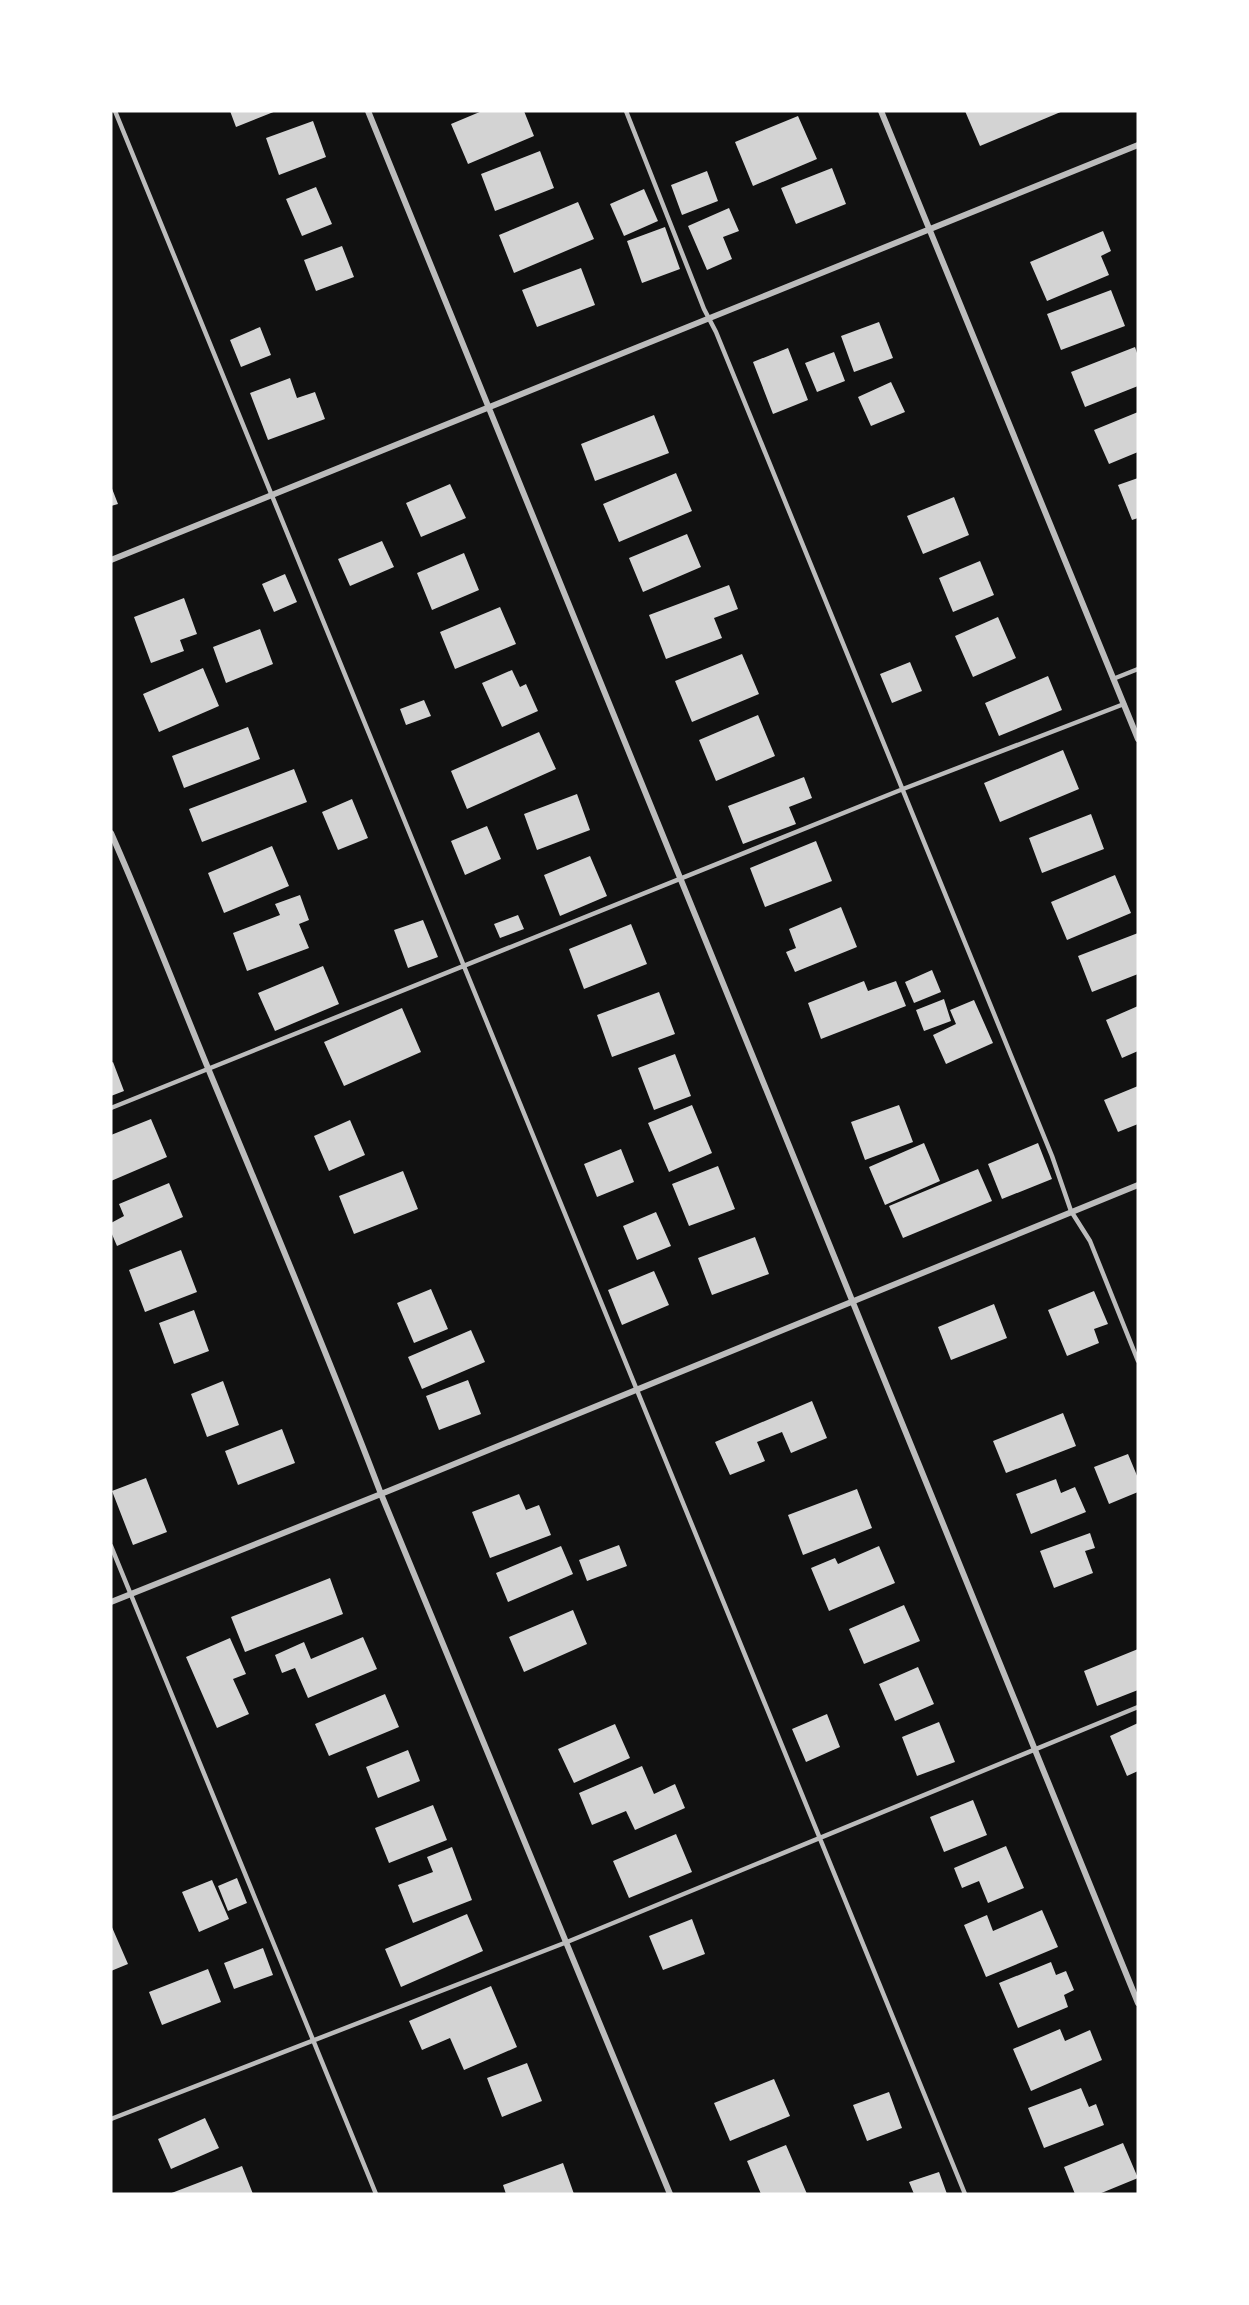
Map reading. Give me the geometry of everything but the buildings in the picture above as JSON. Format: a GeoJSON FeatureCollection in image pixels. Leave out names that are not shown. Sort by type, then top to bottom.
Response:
{"type":"FeatureCollection","features":[{"type":"Feature","properties":{"kind":"street"},"geometry":{"type":"LineString","coordinates":[[368,111],[1138,2003]]}},
{"type":"Feature","properties":{"kind":"street"},"geometry":{"type":"LineString","coordinates":[[880,111],[1138,739]]}},
{"type":"Feature","properties":{"kind":"street"},"geometry":{"type":"LineString","coordinates":[[111,560],[1138,145]]}},
{"type":"Feature","properties":{"kind":"street"},"geometry":{"type":"LineString","coordinates":[[111,833],[141,899],[208,1069],[339,1383],[381,1494],[670,2194]]}},
{"type":"Feature","properties":{"kind":"street"},"geometry":{"type":"LineString","coordinates":[[111,1602],[1138,1185]]}},
{"type":"Feature","properties":{"kind":"lane"},"geometry":{"type":"LineString","coordinates":[[115,111],[965,2194]]}},
{"type":"Feature","properties":{"kind":"lane"},"geometry":{"type":"LineString","coordinates":[[626,111],[1052,1156],[1071,1211],[1090,1241],[1138,1361]]}},
{"type":"Feature","properties":{"kind":"lane"},"geometry":{"type":"LineString","coordinates":[[1112,680],[1138,669]]}},
{"type":"Feature","properties":{"kind":"lane"},"geometry":{"type":"LineString","coordinates":[[111,1108],[903,789],[1124,704]]}},
{"type":"Feature","properties":{"kind":"lane"},"geometry":{"type":"LineString","coordinates":[[111,1546],[376,2194]]}},
{"type":"Feature","properties":{"kind":"lane"},"geometry":{"type":"LineString","coordinates":[[111,2119],[567,1942],[1138,1707]]}}]}
